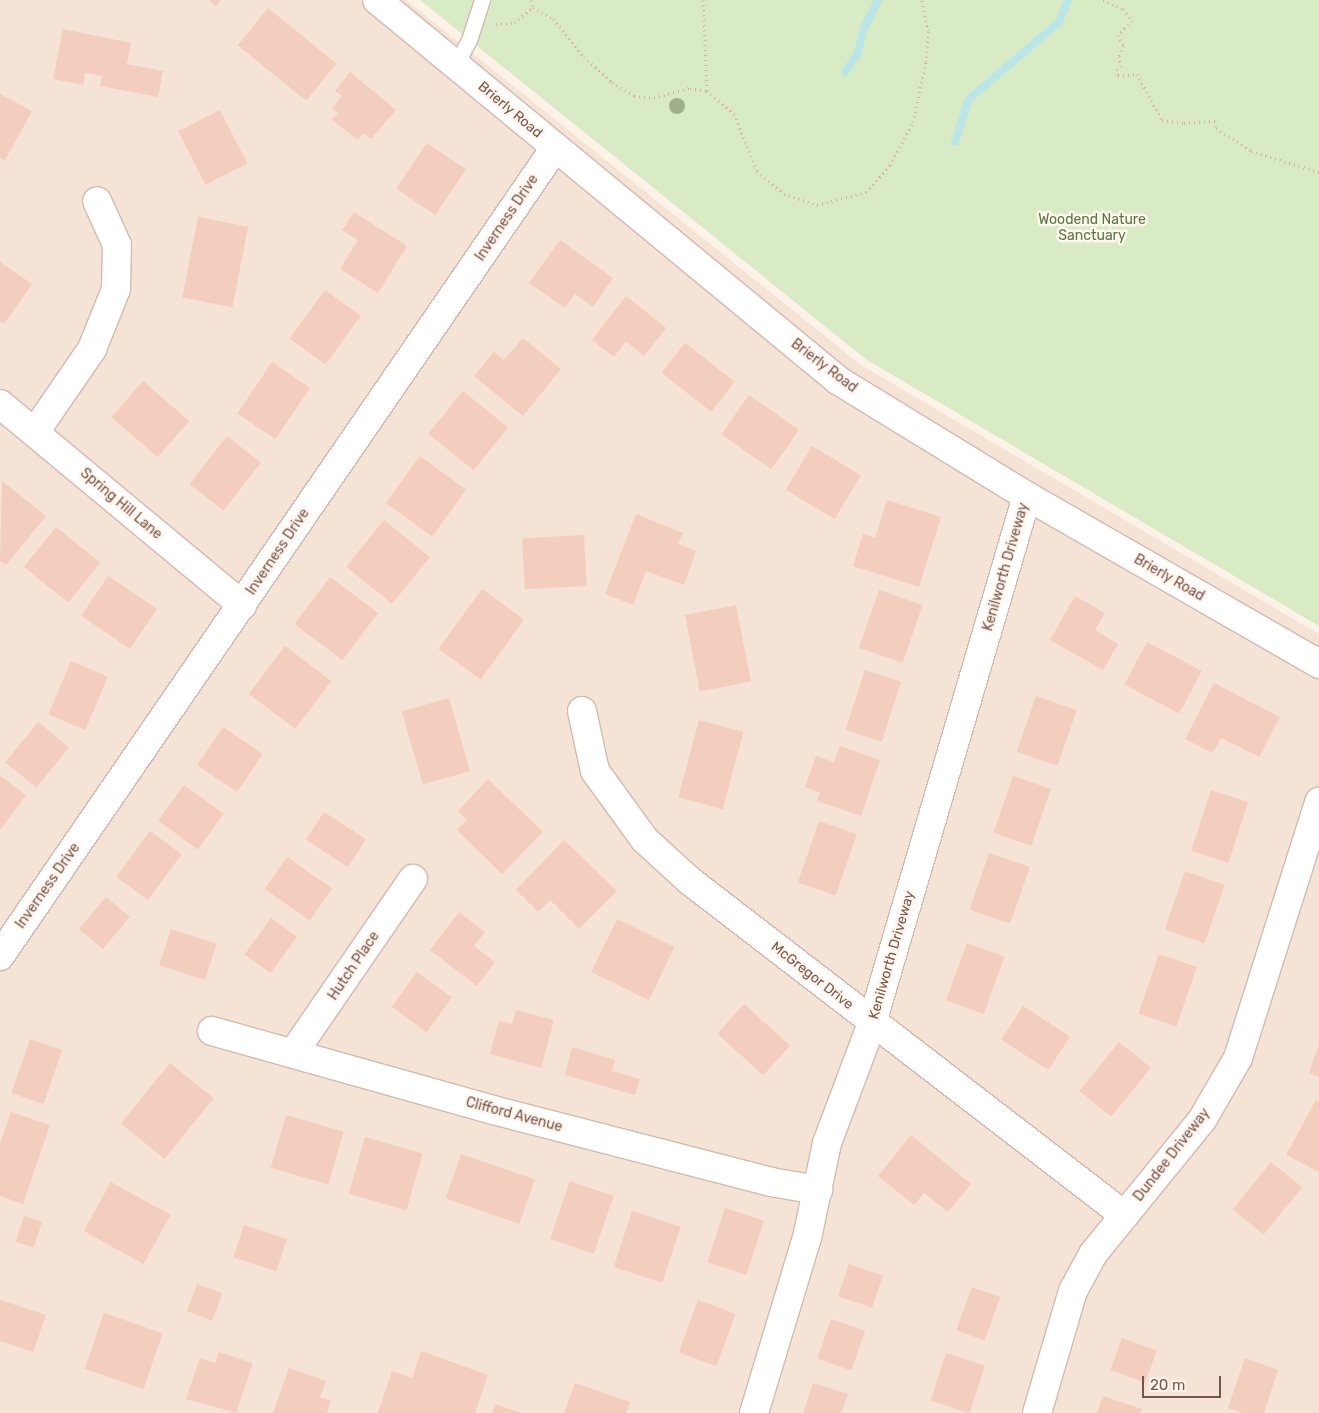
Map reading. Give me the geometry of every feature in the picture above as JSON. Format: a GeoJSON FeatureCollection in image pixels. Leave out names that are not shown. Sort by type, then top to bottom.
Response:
{"type":"FeatureCollection","features":[{"type":"Feature","properties":{"kind":"street","name":"Brierly Road"},"geometry":{"type":"LineString","coordinates":[[377,0],[839,380],[1027,496],[1319,664]]}},
{"type":"Feature","properties":{"kind":"street","name":"Inverness Drive"},"geometry":{"type":"LineString","coordinates":[[0,956],[555,148]]}},
{"type":"Feature","properties":{"kind":"street"},"geometry":{"type":"LineString","coordinates":[[35,432],[92,349],[116,289],[117,245],[97,201]]}},
{"type":"Feature","properties":{"kind":"street","name":"Spring Hill Lane"},"geometry":{"type":"LineString","coordinates":[[0,404],[242,605]]}},
{"type":"Feature","properties":{"kind":"street","name":"Kenilworth Driveway"},"geometry":{"type":"LineString","coordinates":[[754,1413],[807,1238],[827,1143],[872,1023],[1027,496]]}},
{"type":"Feature","properties":{"kind":"street","name":"McGregor Drive"},"geometry":{"type":"LineString","coordinates":[[582,711],[595,771],[645,840],[690,881],[872,1023],[1124,1215]]}},
{"type":"Feature","properties":{"kind":"street","name":"Dundee Driveway"},"geometry":{"type":"LineString","coordinates":[[1037,1413],[1073,1291],[1093,1254],[1202,1120],[1238,1058],[1319,802]]}},
{"type":"Feature","properties":{"kind":"street","name":"Hutch Place"},"geometry":{"type":"LineString","coordinates":[[294,1052],[413,879]]}},
{"type":"Feature","properties":{"kind":"street","name":"Clifford Avenue"},"geometry":{"type":"LineString","coordinates":[[212,1031],[294,1052],[493,1110],[771,1182],[818,1190]]}},
{"type":"Feature","properties":{"kind":"lane"},"geometry":{"type":"LineString","coordinates":[[456,65],[472,31],[482,0]]}},
{"type":"Feature","properties":{"kind":"path"},"geometry":{"type":"LineString","coordinates":[[531,0],[533,7],[553,18],[584,57],[612,82],[634,96],[654,98],[690,88],[707,91],[734,114],[757,171],[784,194],[817,205],[866,192],[890,165],[913,122],[926,62],[928,31],[922,0]]}},
{"type":"Feature","properties":{"kind":"path"},"geometry":{"type":"LineString","coordinates":[[703,0],[707,91]]}},
{"type":"Feature","properties":{"kind":"path"},"geometry":{"type":"LineString","coordinates":[[1103,0],[1123,9],[1132,21],[1118,35],[1124,46],[1119,56],[1118,76],[1137,74],[1156,114],[1162,120],[1184,123],[1214,122],[1216,128],[1251,151],[1319,172]]}},
{"type":"Feature","properties":{"kind":"path"},"geometry":{"type":"LineString","coordinates":[[488,26],[515,23],[533,7]]}},
{"type":"Feature","properties":{"kind":"shaded area"},"geometry":{"type":"Polygon","coordinates":[[[0,0],[406,0],[861,365],[1319,634],[1319,1413],[0,1413],[0,0]]]}},
{"type":"Feature","properties":{"kind":"green space","name":"Woodend Nature Sanctuary"},"geometry":{"type":"Polygon","coordinates":[[[420,0],[1319,0],[1319,626],[867,360],[420,0]]]}},
{"type":"Feature","properties":{"kind":"building"},"geometry":{"type":"Polygon","coordinates":[[[209,0],[221,0],[216,6],[209,0]]]}},
{"type":"Feature","properties":{"kind":"building"},"geometry":{"type":"Polygon","coordinates":[[[268,8],[336,63],[306,101],[238,45],[268,8]]]}},
{"type":"Feature","properties":{"kind":"building"},"geometry":{"type":"Polygon","coordinates":[[[63,29],[131,43],[127,64],[163,71],[158,97],[100,86],[102,76],[85,73],[83,85],[53,79],[63,29]]]}},
{"type":"Feature","properties":{"kind":"building"},"geometry":{"type":"Polygon","coordinates":[[[350,72],[396,110],[371,139],[364,133],[358,140],[332,120],[338,113],[332,109],[342,96],[335,91],[350,72]]]}},
{"type":"Feature","properties":{"kind":"building"},"geometry":{"type":"Polygon","coordinates":[[[0,94],[32,111],[5,160],[0,158],[0,94]]]}},
{"type":"Feature","properties":{"kind":"building"},"geometry":{"type":"Polygon","coordinates":[[[220,110],[247,163],[205,185],[178,131],[220,110]]]}},
{"type":"Feature","properties":{"kind":"building"},"geometry":{"type":"Polygon","coordinates":[[[427,143],[466,169],[435,215],[396,189],[427,143]]]}},
{"type":"Feature","properties":{"kind":"building"},"geometry":{"type":"Polygon","coordinates":[[[354,212],[407,246],[378,293],[340,269],[358,240],[342,230],[354,212]]]}},
{"type":"Feature","properties":{"kind":"building"},"geometry":{"type":"Polygon","coordinates":[[[198,217],[248,227],[232,307],[182,297],[198,217]]]}},
{"type":"Feature","properties":{"kind":"building"},"geometry":{"type":"Polygon","coordinates":[[[560,240],[613,278],[593,307],[575,294],[565,308],[529,283],[560,240]]]}},
{"type":"Feature","properties":{"kind":"building"},"geometry":{"type":"Polygon","coordinates":[[[0,262],[32,284],[4,324],[0,321],[0,262]]]}},
{"type":"Feature","properties":{"kind":"building"},"geometry":{"type":"Polygon","coordinates":[[[325,290],[361,316],[325,364],[290,339],[325,290]]]}},
{"type":"Feature","properties":{"kind":"building"},"geometry":{"type":"Polygon","coordinates":[[[626,296],[666,328],[644,356],[626,341],[614,357],[592,340],[626,296]]]}},
{"type":"Feature","properties":{"kind":"building"},"geometry":{"type":"Polygon","coordinates":[[[523,338],[561,369],[523,416],[474,376],[494,352],[504,360],[523,338]]]}},
{"type":"Feature","properties":{"kind":"building"},"geometry":{"type":"Polygon","coordinates":[[[685,343],[735,382],[711,412],[662,373],[685,343]]]}},
{"type":"Feature","properties":{"kind":"building"},"geometry":{"type":"Polygon","coordinates":[[[272,362],[310,388],[275,439],[237,413],[272,362]]]}},
{"type":"Feature","properties":{"kind":"building"},"geometry":{"type":"Polygon","coordinates":[[[143,381],[189,421],[158,457],[112,417],[143,381]]]}},
{"type":"Feature","properties":{"kind":"building"},"geometry":{"type":"Polygon","coordinates":[[[463,391],[508,428],[473,470],[428,434],[463,391]]]}},
{"type":"Feature","properties":{"kind":"building"},"geometry":{"type":"Polygon","coordinates":[[[749,395],[799,430],[771,469],[721,434],[749,395]]]}},
{"type":"Feature","properties":{"kind":"building"},"geometry":{"type":"Polygon","coordinates":[[[227,436],[261,462],[223,511],[189,484],[227,436]]]}},
{"type":"Feature","properties":{"kind":"building"},"geometry":{"type":"Polygon","coordinates":[[[812,446],[861,475],[835,519],[786,490],[812,446]]]}},
{"type":"Feature","properties":{"kind":"building"},"geometry":{"type":"Polygon","coordinates":[[[420,456],[466,490],[432,536],[386,503],[420,456]]]}},
{"type":"Feature","properties":{"kind":"building"},"geometry":{"type":"Polygon","coordinates":[[[2,481],[46,516],[6,565],[0,561],[2,481]]]}},
{"type":"Feature","properties":{"kind":"building"},"geometry":{"type":"Polygon","coordinates":[[[887,500],[941,517],[919,587],[853,566],[863,534],[875,538],[887,500]]]}},
{"type":"Feature","properties":{"kind":"building"},"geometry":{"type":"Polygon","coordinates":[[[636,514],[683,533],[678,544],[696,551],[684,585],[646,571],[633,605],[605,594],[636,514]]]}},
{"type":"Feature","properties":{"kind":"building"},"geometry":{"type":"Polygon","coordinates":[[[384,520],[430,557],[392,604],[346,567],[384,520]]]}},
{"type":"Feature","properties":{"kind":"building"},"geometry":{"type":"Polygon","coordinates":[[[56,527],[100,563],[68,603],[24,567],[56,527]]]}},
{"type":"Feature","properties":{"kind":"building"},"geometry":{"type":"Polygon","coordinates":[[[584,535],[587,586],[525,589],[522,538],[584,535]]]}},
{"type":"Feature","properties":{"kind":"building"},"geometry":{"type":"Polygon","coordinates":[[[108,576],[157,609],[130,649],[81,616],[108,576]]]}},
{"type":"Feature","properties":{"kind":"building"},"geometry":{"type":"Polygon","coordinates":[[[330,577],[378,613],[342,660],[294,624],[330,577]]]}},
{"type":"Feature","properties":{"kind":"building"},"geometry":{"type":"Polygon","coordinates":[[[482,589],[524,620],[481,679],[439,649],[482,589]]]}},
{"type":"Feature","properties":{"kind":"building"},"geometry":{"type":"Polygon","coordinates":[[[879,590],[922,605],[903,663],[859,648],[879,590]]]}},
{"type":"Feature","properties":{"kind":"building"},"geometry":{"type":"Polygon","coordinates":[[[1075,596],[1105,613],[1095,630],[1118,644],[1103,670],[1050,640],[1075,596]]]}},
{"type":"Feature","properties":{"kind":"building"},"geometry":{"type":"Polygon","coordinates":[[[736,605],[751,682],[700,691],[685,615],[736,605]]]}},
{"type":"Feature","properties":{"kind":"building"},"geometry":{"type":"Polygon","coordinates":[[[1147,642],[1202,671],[1179,713],[1124,684],[1147,642]]]}},
{"type":"Feature","properties":{"kind":"building"},"geometry":{"type":"Polygon","coordinates":[[[285,646],[331,681],[295,729],[249,694],[285,646]]]}},
{"type":"Feature","properties":{"kind":"building"},"geometry":{"type":"Polygon","coordinates":[[[71,661],[108,677],[85,730],[48,714],[71,661]]]}},
{"type":"Feature","properties":{"kind":"building"},"geometry":{"type":"Polygon","coordinates":[[[865,670],[901,682],[882,742],[846,730],[865,670]]]}},
{"type":"Feature","properties":{"kind":"building"},"geometry":{"type":"Polygon","coordinates":[[[1214,683],[1280,717],[1259,757],[1221,738],[1213,753],[1185,739],[1214,683]]]}},
{"type":"Feature","properties":{"kind":"building"},"geometry":{"type":"Polygon","coordinates":[[[1036,696],[1077,710],[1057,766],[1017,752],[1036,696]]]}},
{"type":"Feature","properties":{"kind":"building"},"geometry":{"type":"Polygon","coordinates":[[[449,698],[470,771],[423,785],[402,712],[449,698]]]}},
{"type":"Feature","properties":{"kind":"building"},"geometry":{"type":"Polygon","coordinates":[[[699,720],[743,732],[723,809],[678,797],[699,720]]]}},
{"type":"Feature","properties":{"kind":"building"},"geometry":{"type":"Polygon","coordinates":[[[38,722],[69,747],[36,788],[5,762],[38,722]]]}},
{"type":"Feature","properties":{"kind":"building"},"geometry":{"type":"Polygon","coordinates":[[[223,727],[263,754],[237,792],[197,765],[223,727]]]}},
{"type":"Feature","properties":{"kind":"building"},"geometry":{"type":"Polygon","coordinates":[[[840,746],[880,760],[861,816],[817,801],[820,793],[805,787],[816,756],[834,762],[840,746]]]}},
{"type":"Feature","properties":{"kind":"building"},"geometry":{"type":"Polygon","coordinates":[[[0,776],[26,795],[0,830],[0,776]]]}},
{"type":"Feature","properties":{"kind":"building"},"geometry":{"type":"Polygon","coordinates":[[[1013,776],[1051,789],[1031,846],[993,833],[1013,776]]]}},
{"type":"Feature","properties":{"kind":"building"},"geometry":{"type":"Polygon","coordinates":[[[488,779],[543,832],[502,874],[457,830],[467,820],[458,811],[488,779]]]}},
{"type":"Feature","properties":{"kind":"building"},"geometry":{"type":"Polygon","coordinates":[[[184,785],[224,814],[198,849],[158,821],[184,785]]]}},
{"type":"Feature","properties":{"kind":"building"},"geometry":{"type":"Polygon","coordinates":[[[1211,790],[1248,802],[1228,863],[1191,851],[1211,790]]]}},
{"type":"Feature","properties":{"kind":"building"},"geometry":{"type":"Polygon","coordinates":[[[324,812],[366,839],[348,867],[306,840],[324,812]]]}},
{"type":"Feature","properties":{"kind":"building"},"geometry":{"type":"Polygon","coordinates":[[[819,821],[857,834],[836,895],[798,882],[819,821]]]}},
{"type":"Feature","properties":{"kind":"building"},"geometry":{"type":"Polygon","coordinates":[[[150,831],[182,854],[148,900],[116,877],[150,831]]]}},
{"type":"Feature","properties":{"kind":"building"},"geometry":{"type":"Polygon","coordinates":[[[564,840],[617,891],[579,929],[550,900],[538,912],[516,890],[564,840]]]}},
{"type":"Feature","properties":{"kind":"building"},"geometry":{"type":"Polygon","coordinates":[[[989,853],[1030,867],[1010,924],[969,910],[989,853]]]}},
{"type":"Feature","properties":{"kind":"building"},"geometry":{"type":"Polygon","coordinates":[[[287,857],[332,889],[310,920],[265,889],[287,857]]]}},
{"type":"Feature","properties":{"kind":"building"},"geometry":{"type":"Polygon","coordinates":[[[1185,871],[1225,885],[1205,943],[1165,930],[1185,871]]]}},
{"type":"Feature","properties":{"kind":"building"},"geometry":{"type":"Polygon","coordinates":[[[106,897],[130,917],[103,949],[79,929],[106,897]]]}},
{"type":"Feature","properties":{"kind":"building"},"geometry":{"type":"Polygon","coordinates":[[[459,912],[485,932],[474,946],[495,962],[477,986],[430,950],[459,912]]]}},
{"type":"Feature","properties":{"kind":"building"},"geometry":{"type":"Polygon","coordinates":[[[271,918],[297,937],[270,973],[245,954],[271,918]]]}},
{"type":"Feature","properties":{"kind":"building"},"geometry":{"type":"Polygon","coordinates":[[[617,919],[675,947],[649,1000],[591,972],[617,919]]]}},
{"type":"Feature","properties":{"kind":"building"},"geometry":{"type":"Polygon","coordinates":[[[171,929],[217,944],[205,980],[159,965],[171,929]]]}},
{"type":"Feature","properties":{"kind":"building"},"geometry":{"type":"Polygon","coordinates":[[[967,943],[1005,957],[984,1014],[946,1000],[967,943]]]}},
{"type":"Feature","properties":{"kind":"building"},"geometry":{"type":"Polygon","coordinates":[[[1159,954],[1197,967],[1176,1027],[1138,1014],[1159,954]]]}},
{"type":"Feature","properties":{"kind":"building"},"geometry":{"type":"Polygon","coordinates":[[[417,972],[452,997],[427,1032],[392,1007],[417,972]]]}},
{"type":"Feature","properties":{"kind":"building"},"geometry":{"type":"Polygon","coordinates":[[[744,1004],[790,1045],[763,1075],[717,1034],[744,1004]]]}},
{"type":"Feature","properties":{"kind":"building"},"geometry":{"type":"Polygon","coordinates":[[[1023,1006],[1070,1036],[1048,1070],[1001,1040],[1023,1006]]]}},
{"type":"Feature","properties":{"kind":"building"},"geometry":{"type":"Polygon","coordinates":[[[516,1010],[554,1020],[541,1068],[490,1054],[499,1021],[512,1024],[516,1010]]]}},
{"type":"Feature","properties":{"kind":"building"},"geometry":{"type":"Polygon","coordinates":[[[30,1039],[62,1050],[44,1104],[11,1093],[30,1039]]]}},
{"type":"Feature","properties":{"kind":"building"},"geometry":{"type":"Polygon","coordinates":[[[1119,1042],[1151,1068],[1111,1117],[1079,1091],[1119,1042]]]}},
{"type":"Feature","properties":{"kind":"building"},"geometry":{"type":"Polygon","coordinates":[[[1319,1044],[1319,1077],[1309,1073],[1319,1044]]]}},
{"type":"Feature","properties":{"kind":"building"},"geometry":{"type":"Polygon","coordinates":[[[572,1047],[615,1060],[612,1071],[640,1079],[635,1095],[565,1075],[572,1047]]]}},
{"type":"Feature","properties":{"kind":"building"},"geometry":{"type":"Polygon","coordinates":[[[170,1063],[214,1098],[164,1159],[121,1124],[170,1063]]]}},
{"type":"Feature","properties":{"kind":"building"},"geometry":{"type":"Polygon","coordinates":[[[1316,1100],[1319,1101],[1319,1172],[1286,1155],[1316,1100]]]}},
{"type":"Feature","properties":{"kind":"building"},"geometry":{"type":"Polygon","coordinates":[[[11,1112],[50,1125],[23,1204],[0,1196],[0,1144],[11,1112]]]}},
{"type":"Feature","properties":{"kind":"building"},"geometry":{"type":"Polygon","coordinates":[[[286,1115],[344,1132],[329,1184],[271,1168],[286,1115]]]}},
{"type":"Feature","properties":{"kind":"building"},"geometry":{"type":"Polygon","coordinates":[[[911,1135],[971,1184],[948,1212],[924,1193],[914,1205],[878,1176],[911,1135]]]}},
{"type":"Feature","properties":{"kind":"building"},"geometry":{"type":"Polygon","coordinates":[[[365,1137],[423,1154],[406,1210],[349,1194],[365,1137]]]}},
{"type":"Feature","properties":{"kind":"building"},"geometry":{"type":"Polygon","coordinates":[[[461,1154],[535,1179],[519,1224],[446,1198],[461,1154]]]}},
{"type":"Feature","properties":{"kind":"building"},"geometry":{"type":"Polygon","coordinates":[[[1271,1162],[1302,1187],[1264,1235],[1233,1209],[1271,1162]]]}},
{"type":"Feature","properties":{"kind":"building"},"geometry":{"type":"Polygon","coordinates":[[[570,1181],[613,1196],[594,1254],[550,1239],[570,1181]]]}},
{"type":"Feature","properties":{"kind":"building"},"geometry":{"type":"Polygon","coordinates":[[[111,1182],[170,1215],[143,1264],[84,1231],[111,1182]]]}},
{"type":"Feature","properties":{"kind":"building"},"geometry":{"type":"Polygon","coordinates":[[[725,1208],[764,1221],[746,1275],[707,1262],[725,1208]]]}},
{"type":"Feature","properties":{"kind":"building"},"geometry":{"type":"Polygon","coordinates":[[[632,1211],[681,1227],[662,1283],[614,1267],[632,1211]]]}},
{"type":"Feature","properties":{"kind":"building"},"geometry":{"type":"Polygon","coordinates":[[[24,1216],[42,1222],[34,1248],[16,1242],[24,1216]]]}},
{"type":"Feature","properties":{"kind":"building"},"geometry":{"type":"Polygon","coordinates":[[[244,1225],[287,1239],[276,1271],[233,1257],[244,1225]]]}},
{"type":"Feature","properties":{"kind":"building"},"geometry":{"type":"Polygon","coordinates":[[[849,1264],[883,1276],[872,1308],[838,1296],[849,1264]]]}},
{"type":"Feature","properties":{"kind":"building"},"geometry":{"type":"Polygon","coordinates":[[[197,1284],[222,1293],[212,1320],[187,1311],[197,1284]]]}},
{"type":"Feature","properties":{"kind":"building"},"geometry":{"type":"Polygon","coordinates":[[[972,1287],[1000,1297],[984,1340],[956,1330],[972,1287]]]}},
{"type":"Feature","properties":{"kind":"building"},"geometry":{"type":"Polygon","coordinates":[[[0,1300],[46,1315],[33,1352],[0,1341],[0,1300]]]}},
{"type":"Feature","properties":{"kind":"building"},"geometry":{"type":"Polygon","coordinates":[[[698,1300],[736,1314],[716,1366],[679,1353],[698,1300]]]}},
{"type":"Feature","properties":{"kind":"building"},"geometry":{"type":"Polygon","coordinates":[[[104,1313],[163,1333],[143,1389],[85,1369],[104,1313]]]}},
{"type":"Feature","properties":{"kind":"building"},"geometry":{"type":"Polygon","coordinates":[[[831,1319],[865,1331],[851,1370],[817,1359],[831,1319]]]}},
{"type":"Feature","properties":{"kind":"building"},"geometry":{"type":"Polygon","coordinates":[[[1122,1338],[1157,1351],[1145,1383],[1110,1370],[1122,1338]]]}},
{"type":"Feature","properties":{"kind":"building"},"geometry":{"type":"Polygon","coordinates":[[[421,1351],[488,1375],[475,1413],[378,1413],[392,1371],[412,1378],[421,1351]]]}},
{"type":"Feature","properties":{"kind":"building"},"geometry":{"type":"Polygon","coordinates":[[[219,1352],[253,1363],[236,1413],[186,1399],[200,1358],[215,1363],[219,1352]]]}},
{"type":"Feature","properties":{"kind":"building"},"geometry":{"type":"Polygon","coordinates":[[[946,1353],[985,1366],[970,1413],[931,1401],[946,1353]]]}},
{"type":"Feature","properties":{"kind":"building"},"geometry":{"type":"Polygon","coordinates":[[[1245,1358],[1278,1370],[1264,1413],[1243,1413],[1228,1408],[1245,1358]]]}},
{"type":"Feature","properties":{"kind":"building"},"geometry":{"type":"Polygon","coordinates":[[[289,1368],[326,1381],[320,1397],[331,1401],[327,1413],[273,1413],[289,1368]]]}},
{"type":"Feature","properties":{"kind":"building"},"geometry":{"type":"Polygon","coordinates":[[[575,1383],[630,1402],[626,1413],[564,1413],[575,1383]]]}},
{"type":"Feature","properties":{"kind":"building"},"geometry":{"type":"Polygon","coordinates":[[[813,1383],[848,1394],[841,1413],[803,1413],[813,1383]]]}},
{"type":"Feature","properties":{"kind":"building"},"geometry":{"type":"Polygon","coordinates":[[[1103,1396],[1142,1409],[1140,1413],[1097,1413],[1103,1396]]]}},
{"type":"Feature","properties":{"kind":"building"},"geometry":{"type":"Polygon","coordinates":[[[495,1404],[521,1413],[492,1413],[495,1404]]]}},
{"type":"Feature","properties":{"kind":"waterway"},"geometry":{"type":"LineString","coordinates":[[845,72],[857,55],[864,28],[878,0]]}},
{"type":"Feature","properties":{"kind":"waterway"},"geometry":{"type":"LineString","coordinates":[[955,142],[969,99],[1059,22],[1068,0]]}}]}
